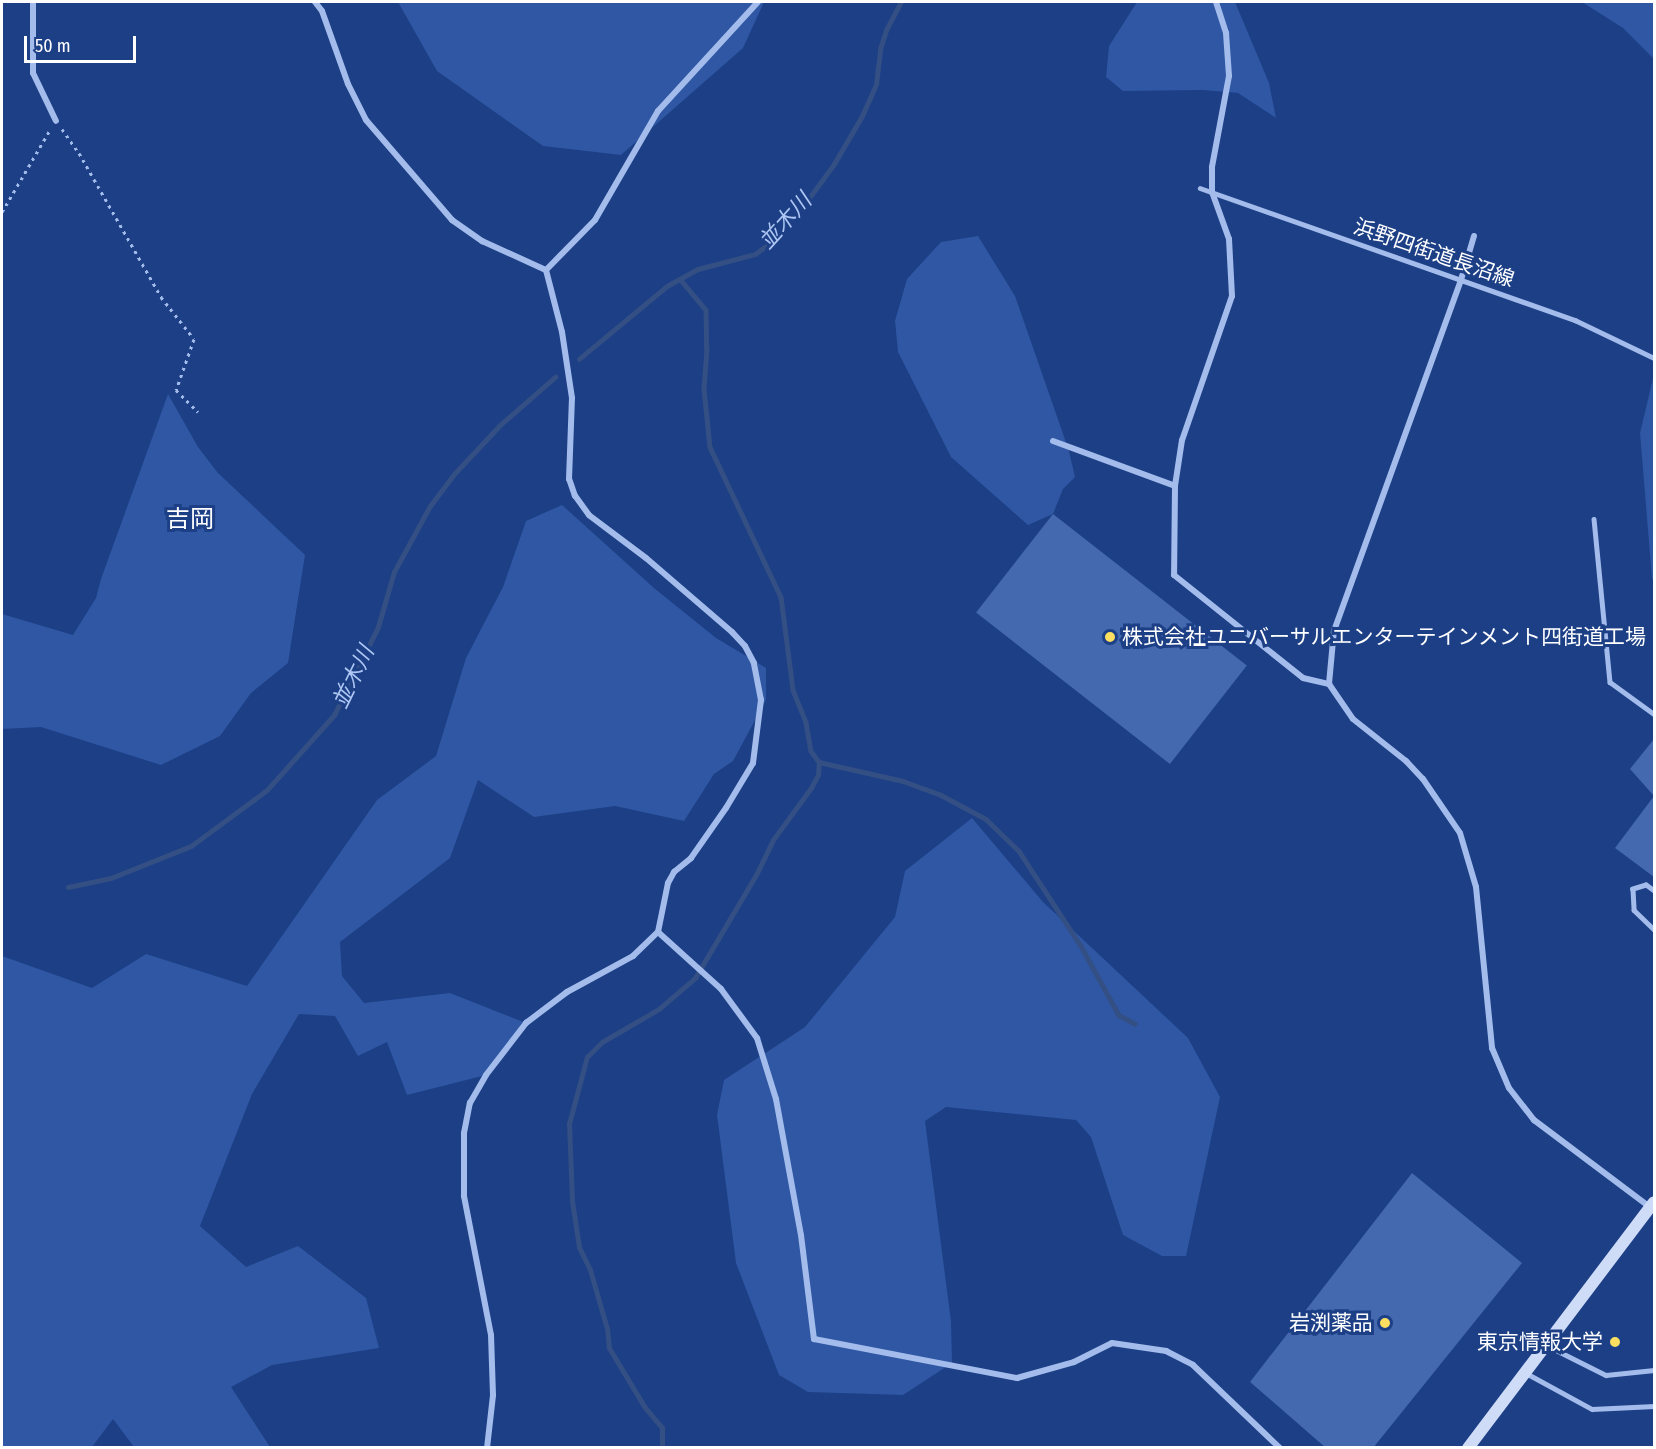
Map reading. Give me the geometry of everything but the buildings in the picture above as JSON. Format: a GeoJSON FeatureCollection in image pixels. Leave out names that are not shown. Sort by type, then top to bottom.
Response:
{"type":"FeatureCollection","features":[{"type":"Feature","properties":{"kind":"street"},"geometry":{"type":"LineString","coordinates":[[33,2],[33,73],[56,121]]}},
{"type":"Feature","properties":{"kind":"street"},"geometry":{"type":"LineString","coordinates":[[315,2],[322,11],[348,84],[366,120],[452,220],[482,241],[546,270]]}},
{"type":"Feature","properties":{"kind":"street"},"geometry":{"type":"LineString","coordinates":[[546,270],[595,220],[658,111],[758,2]]}},
{"type":"Feature","properties":{"kind":"street"},"geometry":{"type":"LineString","coordinates":[[1216,2],[1226,33],[1229,76],[1212,167],[1212,192],[1229,239],[1232,296],[1182,440],[1175,486],[1174,575],[1303,678],[1329,684]]}},
{"type":"Feature","properties":{"kind":"street"},"geometry":{"type":"LineString","coordinates":[[1468,1448],[1653,1205],[1534,1120],[1509,1088],[1492,1048],[1476,887],[1460,833],[1423,779],[1406,761],[1353,719],[1329,684],[1334,630],[1461,280],[1474,236]]}},
{"type":"Feature","properties":{"kind":"street"},"geometry":{"type":"LineString","coordinates":[[487,1448],[494,1395],[491,1335],[464,1196],[464,1133],[470,1103],[486,1075],[526,1023],[567,992],[633,956],[658,932],[668,883],[674,872],[691,858],[726,808],[753,763],[761,700],[754,663],[745,646],[732,632],[646,558],[589,515],[575,495],[569,479],[572,398],[562,332],[546,270]]}},
{"type":"Feature","properties":{"kind":"street"},"geometry":{"type":"LineString","coordinates":[[1053,441],[1175,486]]}},
{"type":"Feature","properties":{"kind":"street"},"geometry":{"type":"LineString","coordinates":[[658,932],[721,989],[757,1038],[776,1099],[801,1235],[814,1339],[1017,1378],[1074,1362],[1112,1342],[1166,1351],[1193,1365],[1280,1448]]}},
{"type":"Feature","properties":{"kind":"lane","name":"浜野四街道長沼線"},"geometry":{"type":"LineString","coordinates":[[1200,188],[1575,320],[1654,357]]}},
{"type":"Feature","properties":{"kind":"lane"},"geometry":{"type":"LineString","coordinates":[[1594,519],[1610,682],[1654,714]]}},
{"type":"Feature","properties":{"kind":"lane"},"geometry":{"type":"LineString","coordinates":[[1654,891],[1646,885],[1633,889],[1634,910],[1654,928]]}},
{"type":"Feature","properties":{"kind":"lane"},"geometry":{"type":"LineString","coordinates":[[1546,1345],[1606,1376],[1654,1370]]}},
{"type":"Feature","properties":{"kind":"lane"},"geometry":{"type":"LineString","coordinates":[[1525,1372],[1592,1409],[1654,1406]]}},
{"type":"Feature","properties":{"kind":"path"},"geometry":{"type":"LineString","coordinates":[[2,212],[56,121],[79,153],[161,297],[194,339],[176,390],[198,412]]}},
{"type":"Feature","properties":{"kind":"shaded area"},"geometry":{"type":"Polygon","coordinates":[[[398,2],[764,2],[743,48],[621,155],[543,146],[437,71],[398,2]]]}},
{"type":"Feature","properties":{"kind":"shaded area"},"geometry":{"type":"Polygon","coordinates":[[[1137,2],[1235,2],[1269,83],[1276,118],[1238,93],[1203,90],[1123,91],[1106,77],[1109,46],[1137,2]]]}},
{"type":"Feature","properties":{"kind":"shaded area"},"geometry":{"type":"Polygon","coordinates":[[[1582,2],[1654,2],[1654,59],[1623,28],[1582,2]]]}},
{"type":"Feature","properties":{"kind":"shaded area"},"geometry":{"type":"Polygon","coordinates":[[[978,236],[1015,296],[1069,451],[1075,477],[1063,489],[1053,514],[1028,525],[951,457],[898,352],[895,321],[907,279],[941,242],[978,236]]]}},
{"type":"Feature","properties":{"kind":"shaded area"},"geometry":{"type":"Polygon","coordinates":[[[1654,374],[1654,580],[1652,579],[1640,433],[1654,374]]]}},
{"type":"Feature","properties":{"kind":"shaded area"},"geometry":{"type":"Polygon","coordinates":[[[168,394],[198,447],[218,473],[305,555],[288,663],[251,693],[220,736],[161,765],[41,727],[2,729],[2,614],[73,635],[96,598],[168,394]]]}},
{"type":"Feature","properties":{"kind":"shaded area"},"geometry":{"type":"Polygon","coordinates":[[[562,505],[654,588],[716,638],[766,668],[766,700],[733,761],[714,774],[684,821],[615,806],[534,817],[478,780],[450,858],[340,942],[342,976],[364,1003],[450,993],[526,1023],[486,1075],[407,1095],[387,1042],[358,1056],[335,1016],[299,1014],[252,1094],[200,1226],[246,1267],[298,1246],[366,1298],[379,1348],[272,1365],[231,1387],[270,1447],[134,1447],[113,1419],[92,1447],[2,1448],[2,956],[92,988],[146,954],[247,986],[377,800],[436,756],[466,658],[503,587],[526,521],[562,505]]]}},
{"type":"Feature","properties":{"kind":"shaded area"},"geometry":{"type":"Polygon","coordinates":[[[972,818],[1043,902],[1188,1038],[1220,1097],[1186,1256],[1162,1256],[1123,1235],[1091,1137],[1076,1120],[946,1107],[925,1121],[951,1321],[952,1363],[903,1395],[808,1392],[779,1375],[736,1263],[717,1115],[724,1080],[805,1027],[895,917],[905,871],[972,818]]]}},
{"type":"Feature","properties":{"kind":"waterway","name":"並木川"},"geometry":{"type":"LineString","coordinates":[[579,359],[667,286],[698,269],[755,254],[769,244],[801,209],[834,164],[862,116],[876,84],[880,49],[886,30],[901,2]]}},
{"type":"Feature","properties":{"kind":"waterway"},"geometry":{"type":"LineString","coordinates":[[680,279],[706,310],[707,349],[704,389],[710,447],[781,597],[793,690],[806,723],[811,751],[819,762],[903,781],[941,795],[986,819],[1019,851],[1081,946],[1119,1015],[1135,1024]]}},
{"type":"Feature","properties":{"kind":"waterway","name":"並木川"},"geometry":{"type":"LineString","coordinates":[[68,887],[111,878],[191,846],[267,790],[334,715],[378,627],[394,572],[430,506],[455,473],[500,425],[555,377]]}},
{"type":"Feature","properties":{"kind":"waterway"},"geometry":{"type":"LineString","coordinates":[[662,1448],[662,1428],[645,1408],[609,1348],[607,1329],[590,1270],[579,1247],[572,1201],[569,1124],[587,1057],[602,1042],[659,1009],[695,978],[756,875],[773,840],[811,788],[818,775],[819,762]]}},
{"type":"Feature","properties":{"kind":"place","name":"株式会社ユニバーサルエンターテインメント四街道工場"},"geometry":{"type":"Point","coordinates":[1110,637]}},
{"type":"Feature","properties":{"kind":"place","name":"岩渕薬品"},"geometry":{"type":"Point","coordinates":[1385,1323]}},
{"type":"Feature","properties":{"kind":"place","name":"東京情報大学"},"geometry":{"type":"Point","coordinates":[1615,1342]}},
{"type":"Feature","properties":{"kind":"district","name":"吉岡"},"geometry":{"type":"Point","coordinates":[190,520]}}]}
